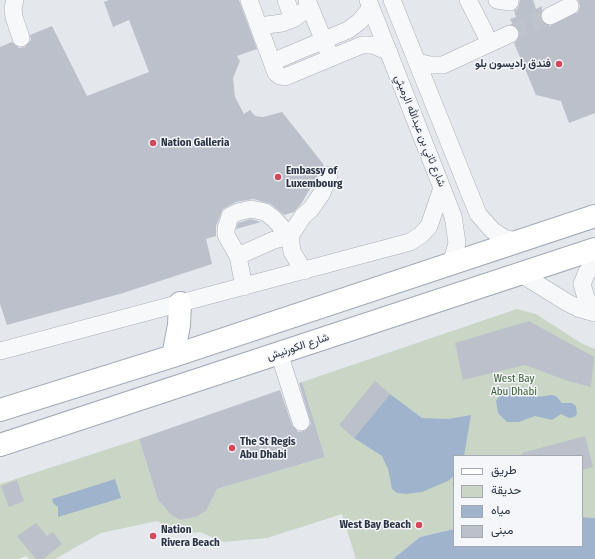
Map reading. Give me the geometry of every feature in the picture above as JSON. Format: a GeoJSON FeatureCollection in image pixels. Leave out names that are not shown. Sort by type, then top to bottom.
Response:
{"type":"FeatureCollection","features":[{"type":"Feature","properties":{"kind":"main road"},"geometry":{"type":"LineString","coordinates":[[0,410],[173,356],[595,216]]}},
{"type":"Feature","properties":{"kind":"main road","name":"شارع الكورنيش"},"geometry":{"type":"LineString","coordinates":[[0,445],[595,249]]}},
{"type":"Feature","properties":{"kind":"main road"},"geometry":{"type":"LineString","coordinates":[[173,356],[178,335],[180,303]]}},
{"type":"Feature","properties":{"kind":"street"},"geometry":{"type":"LineString","coordinates":[[0,14],[18,40],[13,8],[15,0]]}},
{"type":"Feature","properties":{"kind":"street"},"geometry":{"type":"LineString","coordinates":[[248,0],[276,73],[285,77],[357,47],[368,45],[378,47],[389,52]]}},
{"type":"Feature","properties":{"kind":"street"},"geometry":{"type":"LineString","coordinates":[[286,0],[293,19]]}},
{"type":"Feature","properties":{"kind":"street","name":"شارع ثاني بن عبدالله الرميثي"},"geometry":{"type":"LineString","coordinates":[[392,0],[478,214],[486,225],[498,234],[518,242]]}},
{"type":"Feature","properties":{"kind":"street"},"geometry":{"type":"LineString","coordinates":[[468,0],[490,43]]}},
{"type":"Feature","properties":{"kind":"street"},"geometry":{"type":"LineString","coordinates":[[258,26],[270,26],[293,19],[308,3],[331,58]]}},
{"type":"Feature","properties":{"kind":"street"},"geometry":{"type":"LineString","coordinates":[[272,62],[354,26],[369,4]]}},
{"type":"Feature","properties":{"kind":"street","name":"شارع ثاني بن عبدالله الرميثي"},"geometry":{"type":"LineString","coordinates":[[369,4],[453,216],[457,233],[456,250],[451,264]]}},
{"type":"Feature","properties":{"kind":"street"},"geometry":{"type":"LineString","coordinates":[[550,16],[570,6]]}},
{"type":"Feature","properties":{"kind":"street"},"geometry":{"type":"LineString","coordinates":[[417,62],[430,65],[443,65],[510,34]]}},
{"type":"Feature","properties":{"kind":"street"},"geometry":{"type":"LineString","coordinates":[[427,88],[443,65]]}},
{"type":"Feature","properties":{"kind":"street"},"geometry":{"type":"LineString","coordinates":[[304,271],[292,252],[289,244],[290,236],[303,216],[320,198],[329,175]]}},
{"type":"Feature","properties":{"kind":"street"},"geometry":{"type":"LineString","coordinates":[[0,351],[402,245],[416,239],[426,231],[432,220],[442,188]]}},
{"type":"Feature","properties":{"kind":"street"},"geometry":{"type":"LineString","coordinates":[[244,287],[238,256],[226,235],[226,229],[230,216],[238,212],[251,209],[265,212],[273,218],[290,236]]}},
{"type":"Feature","properties":{"kind":"street"},"geometry":{"type":"LineString","coordinates":[[238,256],[274,240],[290,236]]}},
{"type":"Feature","properties":{"kind":"street"},"geometry":{"type":"LineString","coordinates":[[595,265],[587,272],[582,284],[586,298],[595,312]]}},
{"type":"Feature","properties":{"kind":"street"},"geometry":{"type":"LineString","coordinates":[[520,274],[568,303],[578,308],[595,312]]}},
{"type":"Feature","properties":{"kind":"street"},"geometry":{"type":"LineString","coordinates":[[279,353],[300,422]]}},
{"type":"Feature","properties":{"kind":"green space","name":"West Bay Abu Dhabi"},"geometry":{"type":"Polygon","coordinates":[[[517,309],[536,314],[581,343],[595,349],[595,518],[583,517],[583,455],[453,455],[453,529],[420,537],[393,559],[356,559],[342,514],[267,538],[223,542],[200,532],[183,534],[157,521],[101,533],[55,559],[29,559],[26,556],[18,559],[0,559],[0,484],[139,439],[158,500],[170,514],[180,520],[196,517],[206,511],[217,489],[325,457],[302,382],[517,309]]]}},
{"type":"Feature","properties":{"kind":"water"},"geometry":{"type":"Polygon","coordinates":[[[514,386],[536,397],[552,395],[556,396],[562,403],[572,403],[576,406],[577,414],[574,417],[569,418],[561,414],[552,420],[535,416],[519,422],[507,422],[498,413],[496,401],[503,390],[514,386]]]}},
{"type":"Feature","properties":{"kind":"water"},"geometry":{"type":"Polygon","coordinates":[[[390,394],[422,418],[448,419],[471,415],[464,455],[453,455],[453,477],[448,481],[422,492],[406,494],[397,493],[392,489],[388,469],[382,456],[354,438],[390,394]]]}},
{"type":"Feature","properties":{"kind":"water"},"geometry":{"type":"Polygon","coordinates":[[[115,479],[121,498],[58,517],[58,507],[53,503],[52,499],[115,479]]]}},
{"type":"Feature","properties":{"kind":"water"},"geometry":{"type":"Polygon","coordinates":[[[583,517],[595,518],[595,559],[393,559],[420,537],[453,529],[453,547],[583,547],[583,517]]]}},
{"type":"Feature","properties":{"kind":"building","name":"Nation Galleria"},"geometry":{"type":"Polygon","coordinates":[[[109,0],[239,0],[257,49],[237,56],[240,61],[233,78],[235,97],[244,114],[250,110],[255,116],[263,117],[282,112],[324,165],[301,204],[294,212],[284,215],[271,204],[253,199],[236,202],[223,209],[216,226],[216,236],[206,239],[212,264],[123,293],[7,325],[0,304],[0,47],[12,42],[19,48],[25,47],[31,40],[30,35],[52,26],[87,96],[149,72],[129,20],[113,27],[104,2],[109,0]]]}},
{"type":"Feature","properties":{"kind":"building","name":"فندق راديسون بلو"},"geometry":{"type":"Polygon","coordinates":[[[520,0],[533,0],[536,9],[542,6],[541,20],[545,25],[550,26],[578,12],[580,6],[578,0],[595,0],[595,113],[569,123],[561,101],[536,95],[514,43],[520,35],[519,29],[513,25],[510,19],[516,17],[514,11],[518,8],[520,0]]]}},
{"type":"Feature","properties":{"kind":"building"},"geometry":{"type":"Polygon","coordinates":[[[251,219],[261,222],[236,229],[238,223],[251,219]]]}},
{"type":"Feature","properties":{"kind":"building"},"geometry":{"type":"Polygon","coordinates":[[[529,321],[594,357],[591,387],[568,381],[525,365],[463,380],[455,343],[529,321]]]}},
{"type":"Feature","properties":{"kind":"building"},"geometry":{"type":"Polygon","coordinates":[[[375,381],[390,394],[354,438],[339,425],[375,381]]]}},
{"type":"Feature","properties":{"kind":"building","name":"The St Regis Abu Dhabi"},"geometry":{"type":"Polygon","coordinates":[[[302,382],[325,457],[217,489],[206,511],[196,517],[180,520],[170,514],[158,500],[139,439],[280,390],[292,425],[298,432],[304,431],[311,424],[299,383],[302,382]]]}},
{"type":"Feature","properties":{"kind":"building"},"geometry":{"type":"Polygon","coordinates":[[[585,436],[593,467],[583,470],[583,455],[522,455],[522,453],[585,436]]]}},
{"type":"Feature","properties":{"kind":"building"},"geometry":{"type":"Polygon","coordinates":[[[17,480],[24,501],[9,507],[1,486],[17,480]]]}},
{"type":"Feature","properties":{"kind":"building"},"geometry":{"type":"Polygon","coordinates":[[[36,523],[47,536],[53,532],[62,544],[43,559],[36,559],[17,536],[36,523]]]}},
{"type":"Feature","properties":{"kind":"tunnel"},"geometry":{"type":"LineString","coordinates":[[510,34],[550,16]]}},
{"type":"Feature","properties":{"kind":"place","name":"فندق راديسون بلو"},"geometry":{"type":"Point","coordinates":[559,64]}},
{"type":"Feature","properties":{"kind":"place","name":"Nation Galleria"},"geometry":{"type":"Point","coordinates":[153,143]}},
{"type":"Feature","properties":{"kind":"place","name":"Embassy of Luxembourg"},"geometry":{"type":"Point","coordinates":[278,177]}},
{"type":"Feature","properties":{"kind":"place","name":"The St Regis Abu Dhabi"},"geometry":{"type":"Point","coordinates":[232,448]}},
{"type":"Feature","properties":{"kind":"place","name":"West Bay Beach"},"geometry":{"type":"Point","coordinates":[419,525]}},
{"type":"Feature","properties":{"kind":"place","name":"Nation Rivera Beach"},"geometry":{"type":"Point","coordinates":[153,536]}}]}
